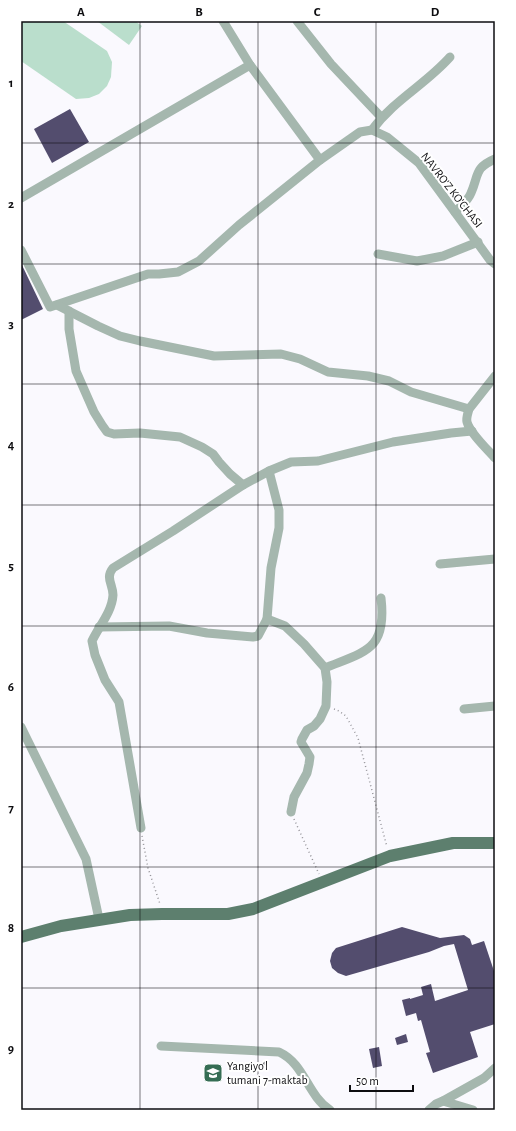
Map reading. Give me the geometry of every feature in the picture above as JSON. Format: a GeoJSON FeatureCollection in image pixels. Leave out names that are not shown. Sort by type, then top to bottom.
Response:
{"type":"FeatureCollection","features":[{"type":"Feature","properties":{"kind":"main road"},"geometry":{"type":"LineString","coordinates":[[21,937],[61,926],[130,915],[228,914],[253,909],[390,856],[453,843],[495,843]]}},
{"type":"Feature","properties":{"kind":"street"},"geometry":{"type":"LineString","coordinates":[[223,21],[250,65],[320,160]]}},
{"type":"Feature","properties":{"kind":"street"},"geometry":{"type":"LineString","coordinates":[[297,21],[331,64],[381,117]]}},
{"type":"Feature","properties":{"kind":"street"},"geometry":{"type":"LineString","coordinates":[[21,250],[50,306],[148,274],[178,272],[199,261],[239,225],[320,160],[360,132],[372,130],[381,117],[402,97],[439,69],[450,57]]}},
{"type":"Feature","properties":{"kind":"street"},"geometry":{"type":"LineString","coordinates":[[21,198],[250,65]]}},
{"type":"Feature","properties":{"kind":"street","name":"NAVRO'Z KO'CHASI"},"geometry":{"type":"LineString","coordinates":[[372,130],[387,138],[419,163],[493,261]]}},
{"type":"Feature","properties":{"kind":"street"},"geometry":{"type":"LineString","coordinates":[[455,212],[471,194],[480,168],[495,159]]}},
{"type":"Feature","properties":{"kind":"street"},"geometry":{"type":"LineString","coordinates":[[378,254],[417,262],[443,256],[478,242]]}},
{"type":"Feature","properties":{"kind":"street"},"geometry":{"type":"LineString","coordinates":[[56,305],[120,336],[214,356],[281,354],[300,359],[328,372],[368,376],[389,381],[411,392],[469,409]]}},
{"type":"Feature","properties":{"kind":"street"},"geometry":{"type":"LineString","coordinates":[[69,311],[69,329],[76,371],[94,412],[107,432],[114,434],[140,433],[180,437],[213,454],[230,474],[243,485]]}},
{"type":"Feature","properties":{"kind":"street"},"geometry":{"type":"LineString","coordinates":[[495,376],[469,409],[467,415],[467,422],[472,432],[495,458]]}},
{"type":"Feature","properties":{"kind":"street"},"geometry":{"type":"LineString","coordinates":[[141,828],[119,702],[105,680],[94,655],[92,641],[110,609],[113,594],[109,575],[113,568],[243,485],[269,471],[291,462],[318,461],[393,442],[451,432],[472,432]]}},
{"type":"Feature","properties":{"kind":"street"},"geometry":{"type":"LineString","coordinates":[[99,627],[169,626],[207,632],[253,637],[258,636],[267,619],[271,568],[278,528],[279,510],[269,471]]}},
{"type":"Feature","properties":{"kind":"street"},"geometry":{"type":"LineString","coordinates":[[440,564],[495,559]]}},
{"type":"Feature","properties":{"kind":"street"},"geometry":{"type":"LineString","coordinates":[[325,668],[363,653],[369,649],[379,636],[381,628],[381,598]]}},
{"type":"Feature","properties":{"kind":"street"},"geometry":{"type":"LineString","coordinates":[[267,619],[285,626],[304,644],[325,668],[327,682],[326,706],[320,719],[314,726],[307,730],[302,739],[302,742],[310,757],[308,773],[294,797],[291,812]]}},
{"type":"Feature","properties":{"kind":"street"},"geometry":{"type":"LineString","coordinates":[[464,709],[495,706]]}},
{"type":"Feature","properties":{"kind":"street"},"geometry":{"type":"LineString","coordinates":[[21,727],[86,859],[98,919]]}},
{"type":"Feature","properties":{"kind":"street"},"geometry":{"type":"LineString","coordinates":[[161,1046],[279,1052],[287,1055],[295,1062],[321,1103],[330,1110]]}},
{"type":"Feature","properties":{"kind":"street"},"geometry":{"type":"LineString","coordinates":[[429,1110],[436,1104],[484,1078],[495,1068]]}},
{"type":"Feature","properties":{"kind":"street"},"geometry":{"type":"LineString","coordinates":[[443,1101],[473,1110]]}},
{"type":"Feature","properties":{"kind":"path"},"geometry":{"type":"LineString","coordinates":[[326,706],[340,711],[346,716],[358,738],[390,856]]}},
{"type":"Feature","properties":{"kind":"path"},"geometry":{"type":"LineString","coordinates":[[291,812],[322,882]]}},
{"type":"Feature","properties":{"kind":"path"},"geometry":{"type":"LineString","coordinates":[[141,828],[148,868],[162,914]]}},
{"type":"Feature","properties":{"kind":"green space"},"geometry":{"type":"Polygon","coordinates":[[[21,21],[63,21],[107,51],[112,62],[111,77],[107,86],[99,94],[89,98],[76,99],[21,61],[21,21]]]}},
{"type":"Feature","properties":{"kind":"green space"},"geometry":{"type":"Polygon","coordinates":[[[97,21],[135,21],[142,26],[129,45],[97,21]]]}},
{"type":"Feature","properties":{"kind":"building"},"geometry":{"type":"Polygon","coordinates":[[[70,109],[89,142],[52,163],[34,129],[70,109]]]}},
{"type":"Feature","properties":{"kind":"building"},"geometry":{"type":"Polygon","coordinates":[[[21,263],[43,309],[21,320],[21,263]]]}},
{"type":"Feature","properties":{"kind":"building"},"geometry":{"type":"Polygon","coordinates":[[[402,927],[440,938],[464,935],[470,939],[472,945],[484,941],[495,974],[495,1024],[470,1032],[478,1057],[433,1073],[426,1053],[430,1052],[421,1020],[418,1021],[416,1013],[406,1016],[402,1000],[423,995],[421,987],[431,984],[435,1001],[468,990],[454,944],[346,976],[338,973],[332,968],[330,961],[332,953],[336,948],[402,927]]]}},
{"type":"Feature","properties":{"kind":"building"},"geometry":{"type":"Polygon","coordinates":[[[406,1034],[408,1042],[397,1045],[395,1038],[406,1034]]]}},
{"type":"Feature","properties":{"kind":"building"},"geometry":{"type":"Polygon","coordinates":[[[379,1047],[382,1066],[373,1068],[369,1049],[379,1047]]]}},
{"type":"Feature","properties":{"kind":"place","name":"Yangiyo‘l tumani 7-maktab"},"geometry":{"type":"Point","coordinates":[213,1073]}}]}
